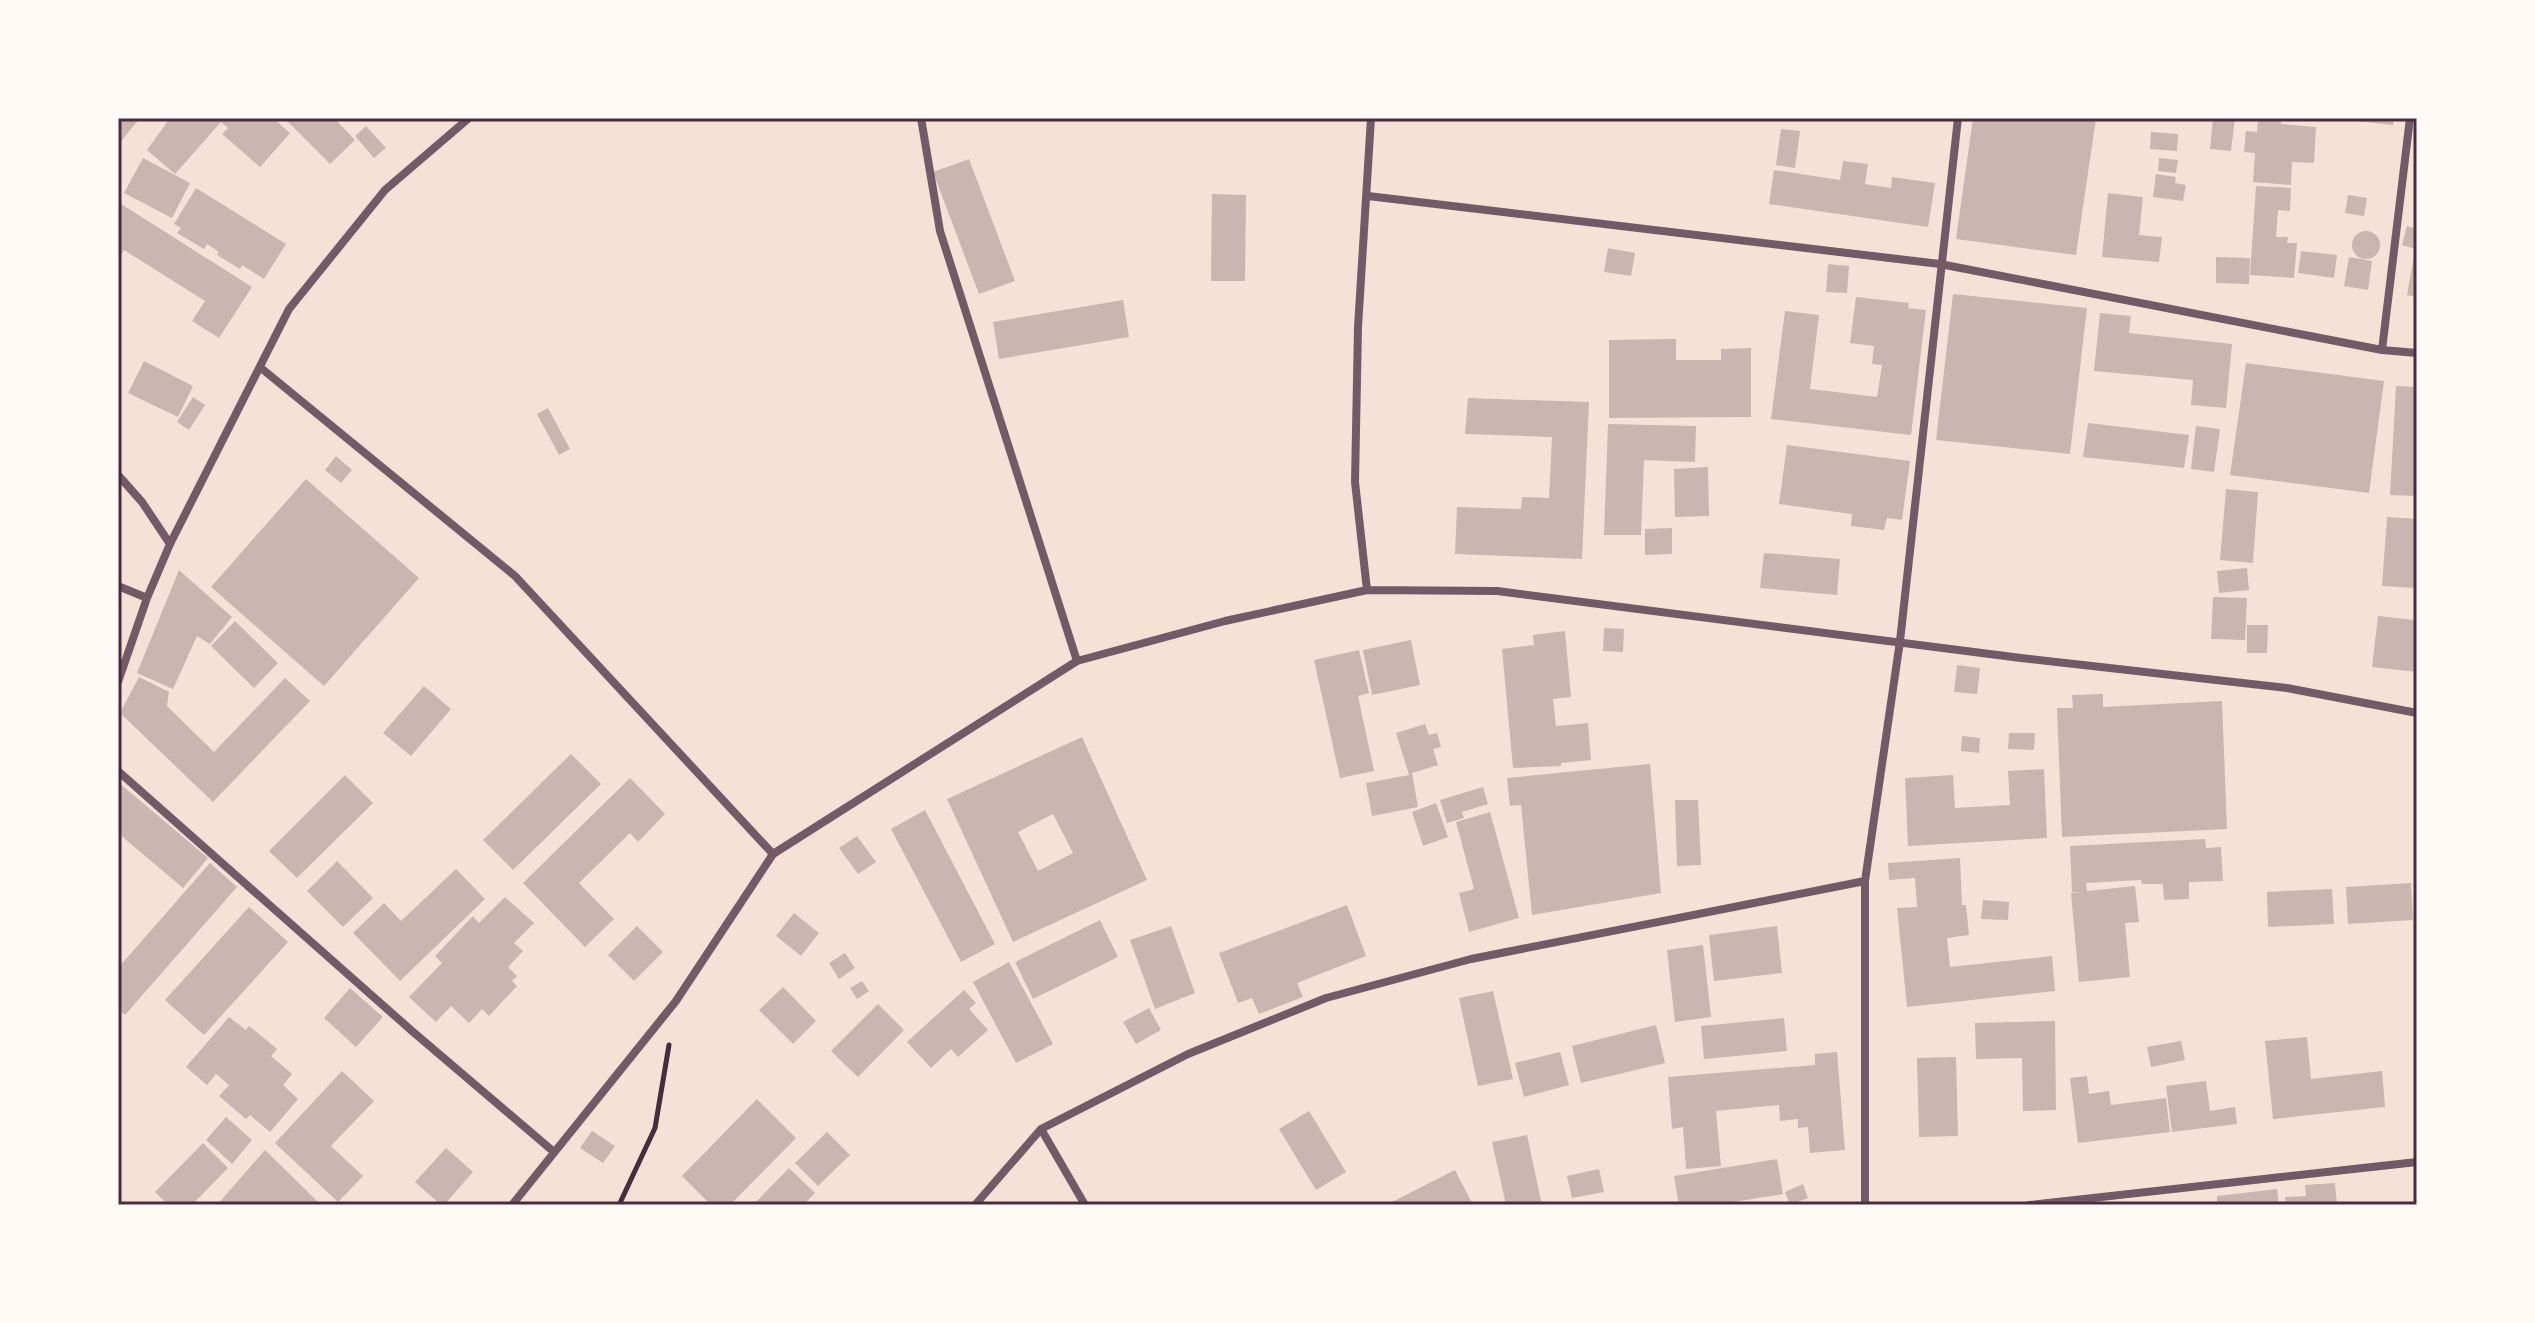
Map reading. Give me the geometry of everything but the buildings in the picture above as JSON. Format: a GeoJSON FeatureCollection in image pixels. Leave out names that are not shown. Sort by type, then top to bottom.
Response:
{"type":"FeatureCollection","features":[{"type":"Feature","properties":{"kind":"street"},"geometry":{"type":"LineString","coordinates":[[118,682],[147,598],[170,544],[289,309],[385,190],[469,118]]}},
{"type":"Feature","properties":{"kind":"street"},"geometry":{"type":"LineString","coordinates":[[921,118],[940,231],[1077,661]]}},
{"type":"Feature","properties":{"kind":"street"},"geometry":{"type":"LineString","coordinates":[[1367,590],[1355,482],[1358,327],[1371,118]]}},
{"type":"Feature","properties":{"kind":"street"},"geometry":{"type":"LineString","coordinates":[[1865,1205],[1865,881],[1900,641],[1958,118]]}},
{"type":"Feature","properties":{"kind":"street"},"geometry":{"type":"LineString","coordinates":[[2382,350],[2410,118]]}},
{"type":"Feature","properties":{"kind":"street"},"geometry":{"type":"LineString","coordinates":[[1368,196],[1940,264],[2382,350],[2417,353]]}},
{"type":"Feature","properties":{"kind":"street"},"geometry":{"type":"LineString","coordinates":[[261,368],[515,576],[773,854]]}},
{"type":"Feature","properties":{"kind":"street"},"geometry":{"type":"LineString","coordinates":[[118,475],[142,502],[170,544]]}},
{"type":"Feature","properties":{"kind":"street"},"geometry":{"type":"LineString","coordinates":[[118,586],[147,598]]}},
{"type":"Feature","properties":{"kind":"street"},"geometry":{"type":"LineString","coordinates":[[512,1205],[676,1001],[773,854],[1077,661],[1225,621],[1367,590],[1497,591],[2287,688],[2417,713]]}},
{"type":"Feature","properties":{"kind":"street"},"geometry":{"type":"LineString","coordinates":[[118,771],[554,1152]]}},
{"type":"Feature","properties":{"kind":"street"},"geometry":{"type":"LineString","coordinates":[[975,1205],[1041,1129],[1188,1054],[1326,998],[1471,959],[1865,881]]}},
{"type":"Feature","properties":{"kind":"street"},"geometry":{"type":"LineString","coordinates":[[1041,1129],[1085,1205]]}},
{"type":"Feature","properties":{"kind":"street"},"geometry":{"type":"LineString","coordinates":[[2029,1205],[2417,1162]]}},
{"type":"Feature","properties":{"kind":"path"},"geometry":{"type":"LineString","coordinates":[[619,1205],[655,1128],[669,1043]]}}]}
